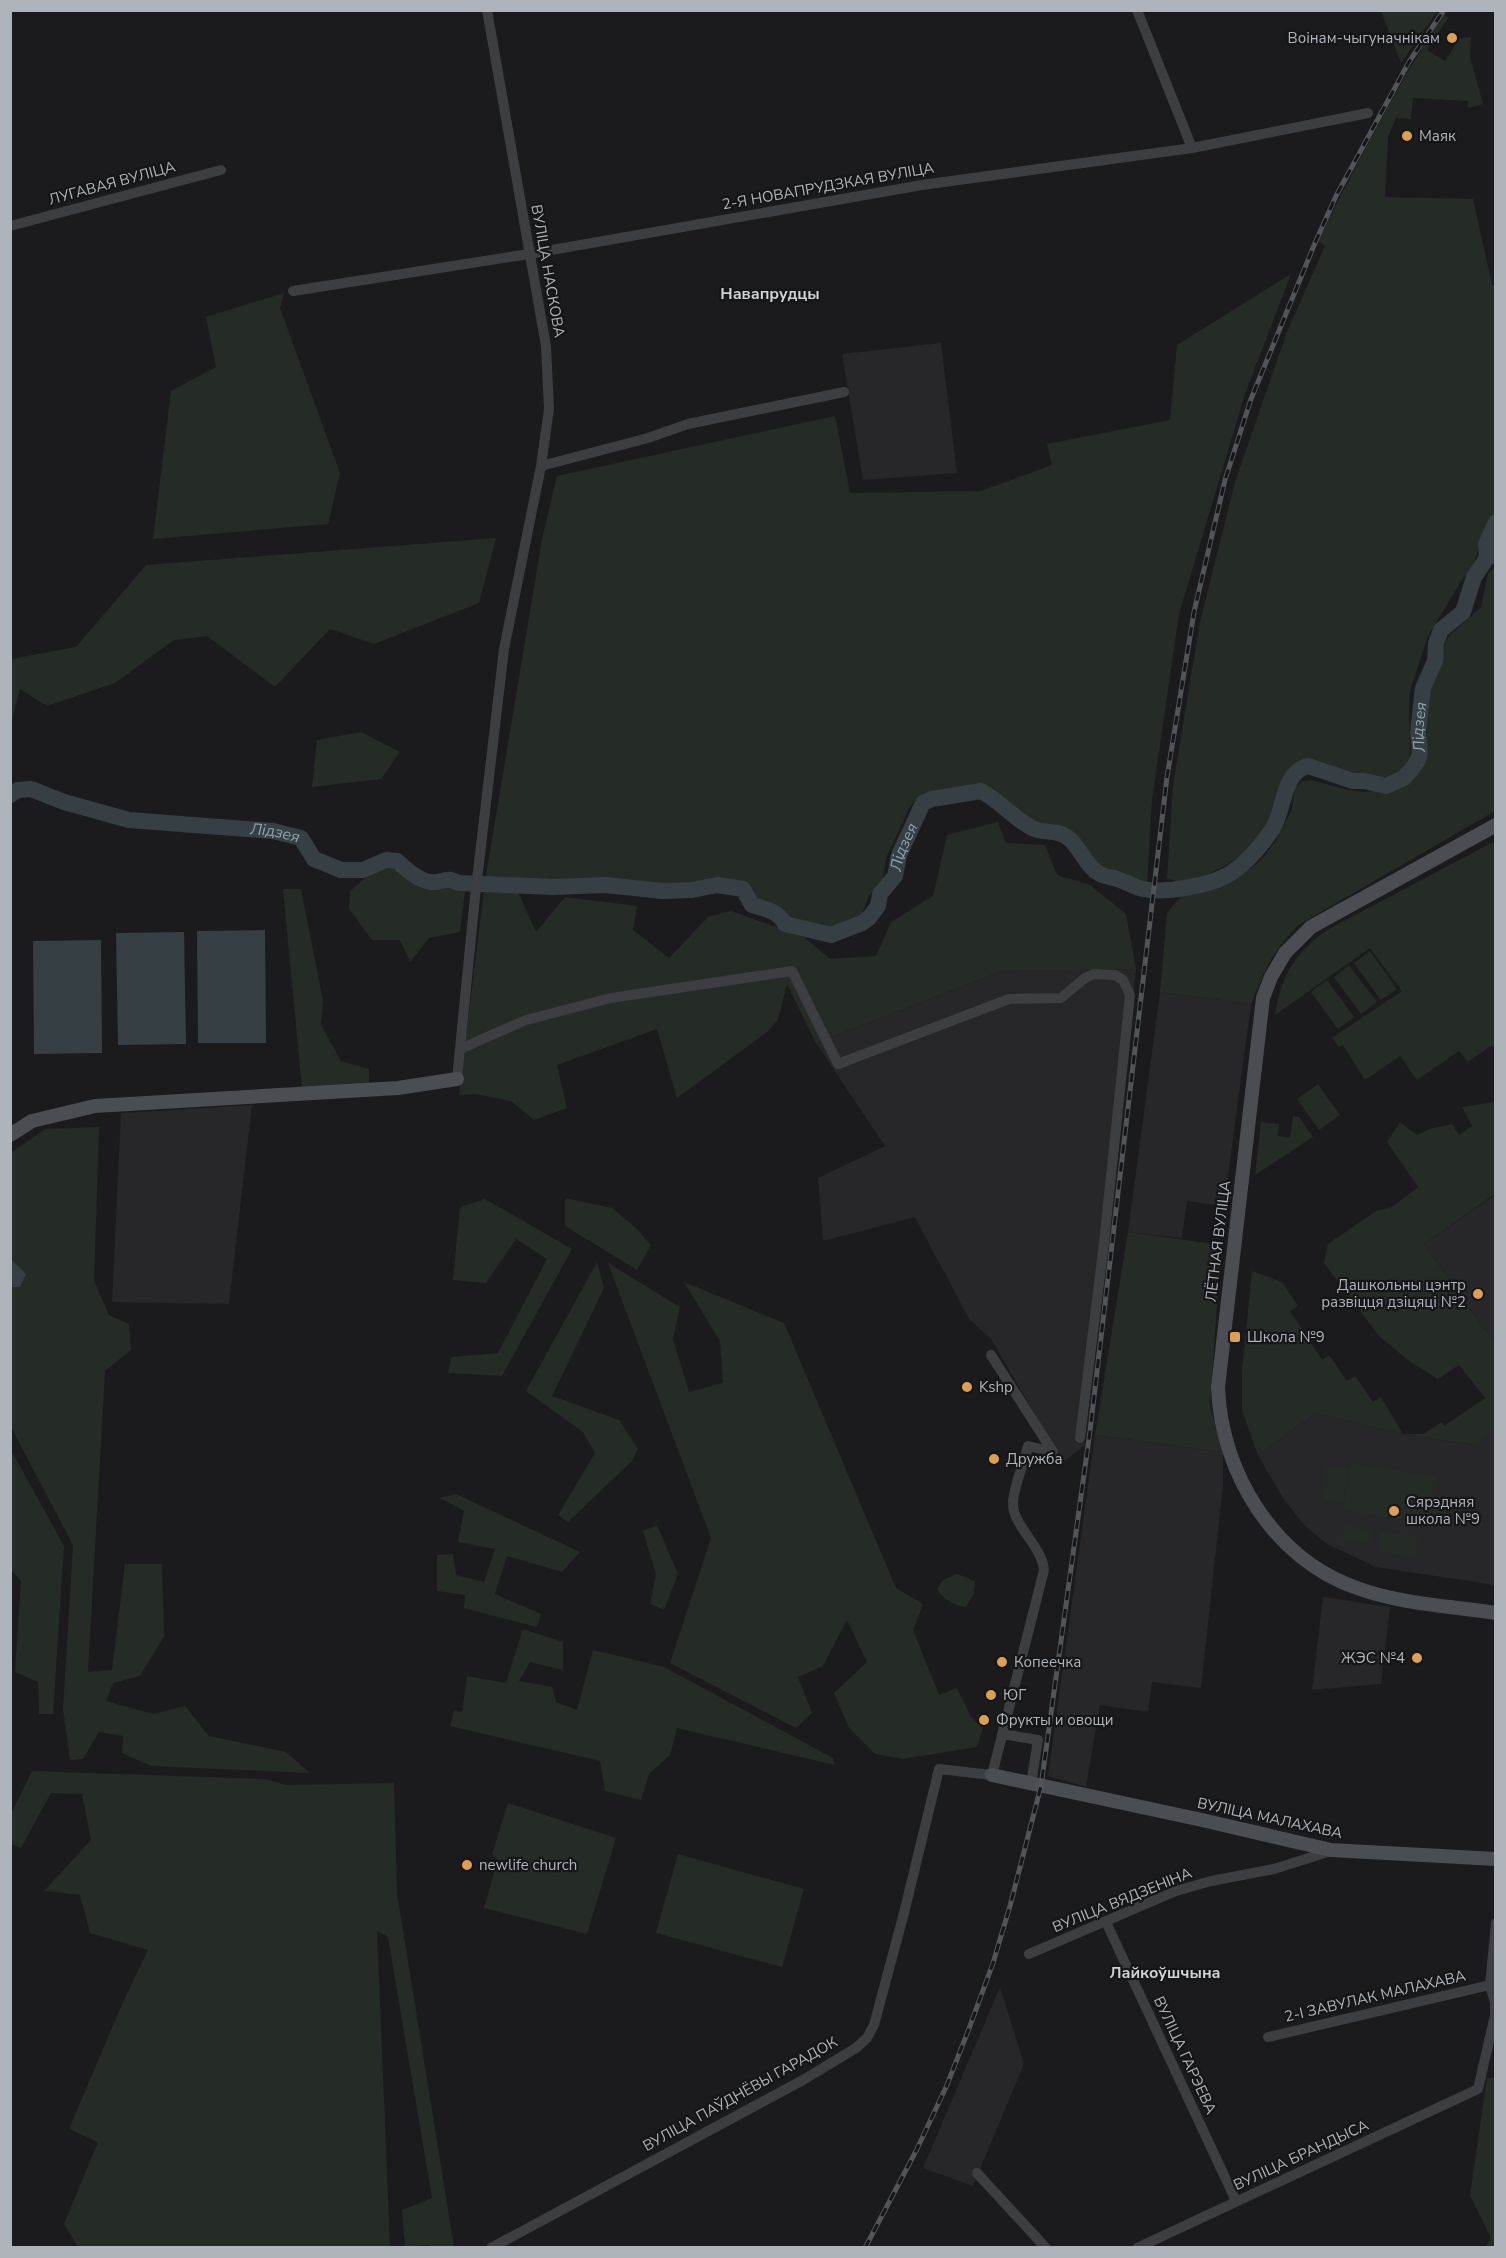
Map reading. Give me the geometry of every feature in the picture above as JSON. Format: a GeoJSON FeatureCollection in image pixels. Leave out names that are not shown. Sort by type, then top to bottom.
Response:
{"type":"FeatureCollection","features":[{"type":"Feature","properties":{"kind":"street","name":"ВУЛІЦА НАСКОВА"},"geometry":{"type":"LineString","coordinates":[[457,1079],[477,872],[504,649],[541,466],[549,409],[546,345],[487,10]]}},
{"type":"Feature","properties":{"kind":"street"},"geometry":{"type":"LineString","coordinates":[[1137,10],[1192,148]]}},
{"type":"Feature","properties":{"kind":"street","name":"2-Я НОВАПРУДЗКАЯ ВУЛІЦА"},"geometry":{"type":"LineString","coordinates":[[293,291],[529,254],[922,185],[1192,148],[1368,113]]}},
{"type":"Feature","properties":{"kind":"street","name":"ЛУГАВАЯ ВУЛІЦА"},"geometry":{"type":"LineString","coordinates":[[10,225],[221,170]]}},
{"type":"Feature","properties":{"kind":"street"},"geometry":{"type":"LineString","coordinates":[[541,466],[648,438],[688,424],[844,392]]}},
{"type":"Feature","properties":{"kind":"street","name":"ЛЁТНАЯ ВУЛІЦА"},"geometry":{"type":"LineString","coordinates":[[1496,825],[1311,927],[1285,953],[1271,977],[1263,998],[1218,1387],[1221,1423],[1239,1474],[1258,1509],[1274,1531],[1305,1561],[1341,1582],[1379,1594],[1496,1613]]}},
{"type":"Feature","properties":{"kind":"street"},"geometry":{"type":"LineString","coordinates":[[460,1049],[526,1020],[611,998],[792,970],[838,1064],[1009,999],[1061,998],[1078,983],[1094,974],[1115,975],[1123,980],[1130,995],[1104,1243],[1080,1438]]}},
{"type":"Feature","properties":{"kind":"street"},"geometry":{"type":"LineString","coordinates":[[10,1135],[32,1121],[95,1106],[398,1088],[457,1079]]}},
{"type":"Feature","properties":{"kind":"street"},"geometry":{"type":"LineString","coordinates":[[990,1355],[1053,1452],[1028,1446],[1013,1502],[1020,1522],[1042,1559],[1044,1570],[992,1775]]}},
{"type":"Feature","properties":{"kind":"street"},"geometry":{"type":"LineString","coordinates":[[1002,1734],[1038,1740],[1036,1785]]}},
{"type":"Feature","properties":{"kind":"street","name":"ВУЛІЦА ПАЎДНЁВЫ ГАРАДОК"},"geometry":{"type":"LineString","coordinates":[[491,2247],[803,2079],[856,2048],[867,2038],[874,2025],[939,1769],[992,1775],[1036,1785]]}},
{"type":"Feature","properties":{"kind":"street","name":"ВУЛІЦА МАЛАХАВА"},"geometry":{"type":"LineString","coordinates":[[1036,1785],[1331,1850],[1496,1859]]}},
{"type":"Feature","properties":{"kind":"street","name":"ВУЛІЦА ВЯДЗЕНІНА"},"geometry":{"type":"LineString","coordinates":[[1029,1954],[1176,1891],[1211,1881],[1274,1869],[1331,1850]]}},
{"type":"Feature","properties":{"kind":"street","name":"ВУЛІЦА ГАРЭЕВА"},"geometry":{"type":"LineString","coordinates":[[1106,1922],[1236,2201]]}},
{"type":"Feature","properties":{"kind":"street"},"geometry":{"type":"LineString","coordinates":[[1490,1985],[1496,1923]]}},
{"type":"Feature","properties":{"kind":"street","name":"ВУЛІЦА БРАНДЫСА"},"geometry":{"type":"LineString","coordinates":[[1137,2247],[1478,2089],[1495,2015],[1495,2002],[1490,1985]]}},
{"type":"Feature","properties":{"kind":"street","name":"2-І ЗАВУЛАК МАЛАХАВА"},"geometry":{"type":"LineString","coordinates":[[1268,2037],[1490,1985]]}},
{"type":"Feature","properties":{"kind":"street"},"geometry":{"type":"LineString","coordinates":[[977,2173],[1046,2247]]}},
{"type":"Feature","properties":{"kind":"shaded area"},"geometry":{"type":"Polygon","coordinates":[[[1381,11],[1437,12],[1401,63],[1381,11]]]}},
{"type":"Feature","properties":{"kind":"shaded area"},"geometry":{"type":"Polygon","coordinates":[[[1444,14],[1448,18],[1427,50],[1445,61],[1460,38],[1471,37],[1470,57],[1483,104],[1468,108],[1468,101],[1413,98],[1411,119],[1396,118],[1388,137],[1385,197],[1473,199],[1492,285],[1495,285],[1495,512],[1472,568],[1462,580],[1428,636],[1409,694],[1410,763],[1395,776],[1366,779],[1333,768],[1305,764],[1283,781],[1277,793],[1270,821],[1264,833],[1250,849],[1217,870],[1195,879],[1176,881],[1167,879],[1173,785],[1200,622],[1235,482],[1287,332],[1325,246],[1318,241],[1393,97],[1444,14]]]}},
{"type":"Feature","properties":{"kind":"shaded area"},"geometry":{"type":"Polygon","coordinates":[[[1291,274],[1245,394],[1179,614],[1152,800],[1147,884],[1102,872],[1082,848],[1065,836],[1039,830],[1016,818],[994,796],[983,789],[917,798],[910,807],[886,858],[883,878],[868,897],[862,915],[821,932],[792,924],[773,908],[755,905],[745,890],[733,884],[720,882],[690,888],[604,881],[515,885],[536,932],[565,897],[637,906],[633,930],[669,958],[708,917],[731,911],[804,937],[830,959],[876,956],[891,922],[933,896],[947,835],[998,822],[1006,843],[1045,845],[1057,875],[1090,885],[1126,914],[1136,969],[1002,971],[816,1043],[787,984],[778,1020],[767,1032],[677,1098],[657,1029],[557,1065],[567,1108],[534,1120],[511,1101],[475,1094],[459,1095],[485,882],[542,539],[557,476],[835,416],[850,493],[981,491],[1052,465],[1047,444],[1170,420],[1177,345],[1291,274]]]}},
{"type":"Feature","properties":{"kind":"shaded area"},"geometry":{"type":"Polygon","coordinates":[[[284,293],[280,308],[340,473],[328,524],[153,539],[171,391],[216,367],[206,317],[284,293]]]}},
{"type":"Feature","properties":{"kind":"shaded area"},"geometry":{"type":"Polygon","coordinates":[[[941,343],[957,473],[863,480],[842,354],[941,343]]]}},
{"type":"Feature","properties":{"kind":"shaded area"},"geometry":{"type":"Polygon","coordinates":[[[496,538],[479,603],[374,644],[330,629],[275,687],[207,636],[174,640],[115,683],[47,706],[20,689],[11,724],[11,659],[76,647],[146,565],[496,538]]]}},
{"type":"Feature","properties":{"kind":"shaded area"},"geometry":{"type":"Polygon","coordinates":[[[1495,567],[1495,811],[1300,924],[1271,961],[1251,1004],[1160,992],[1167,913],[1180,897],[1228,881],[1258,863],[1276,841],[1292,809],[1295,787],[1303,781],[1311,780],[1348,790],[1365,792],[1387,790],[1402,786],[1420,770],[1426,751],[1428,698],[1447,638],[1481,607],[1488,573],[1495,567]]]}},
{"type":"Feature","properties":{"kind":"shaded area"},"geometry":{"type":"Polygon","coordinates":[[[361,732],[400,752],[381,779],[312,787],[317,740],[361,732]]]}},
{"type":"Feature","properties":{"kind":"shaded area"},"geometry":{"type":"Polygon","coordinates":[[[1491,843],[1496,844],[1495,1046],[1489,1047],[1468,1062],[1459,1051],[1417,1080],[1400,1056],[1365,1080],[1343,1045],[1339,1047],[1332,1038],[1402,991],[1370,948],[1275,1015],[1286,976],[1292,965],[1307,946],[1317,938],[1329,929],[1491,843]]]}},
{"type":"Feature","properties":{"kind":"shaded area"},"geometry":{"type":"Polygon","coordinates":[[[386,860],[397,861],[406,870],[430,882],[450,878],[466,884],[460,932],[429,938],[410,962],[400,940],[372,940],[349,909],[350,891],[386,860]]]}},
{"type":"Feature","properties":{"kind":"shaded area"},"geometry":{"type":"Polygon","coordinates":[[[283,889],[301,889],[323,1001],[321,1025],[341,1061],[369,1069],[369,1086],[302,1089],[283,889]]]}},
{"type":"Feature","properties":{"kind":"shaded area"},"geometry":{"type":"Polygon","coordinates":[[[265,930],[266,1043],[198,1043],[197,931],[265,930]]]}},
{"type":"Feature","properties":{"kind":"shaded area"},"geometry":{"type":"Polygon","coordinates":[[[184,932],[186,1044],[118,1045],[116,933],[184,932]]]}},
{"type":"Feature","properties":{"kind":"shaded area"},"geometry":{"type":"Polygon","coordinates":[[[101,940],[102,1053],[34,1054],[33,941],[101,940]]]}},
{"type":"Feature","properties":{"kind":"shaded area"},"geometry":{"type":"Polygon","coordinates":[[[1370,951],[1397,989],[1381,1000],[1354,963],[1370,951]]]}},
{"type":"Feature","properties":{"kind":"shaded area"},"geometry":{"type":"Polygon","coordinates":[[[1349,965],[1377,1002],[1361,1014],[1334,977],[1349,965]]]}},
{"type":"Feature","properties":{"kind":"shaded area"},"geometry":{"type":"Polygon","coordinates":[[[1136,969],[1084,1446],[1063,1462],[991,1339],[969,1319],[915,1217],[823,1241],[818,1178],[885,1146],[816,1043],[1002,971],[1136,969]]]}},
{"type":"Feature","properties":{"kind":"shaded area"},"geometry":{"type":"Polygon","coordinates":[[[1327,980],[1354,1017],[1338,1029],[1311,992],[1327,980]]]}},
{"type":"Feature","properties":{"kind":"shaded area"},"geometry":{"type":"Polygon","coordinates":[[[1160,992],[1251,1004],[1224,1206],[1187,1201],[1182,1238],[1128,1232],[1160,992]]]}},
{"type":"Feature","properties":{"kind":"shaded area"},"geometry":{"type":"Polygon","coordinates":[[[1318,1084],[1340,1115],[1319,1130],[1297,1099],[1318,1084]]]}},
{"type":"Feature","properties":{"kind":"shaded area"},"geometry":{"type":"Polygon","coordinates":[[[1495,1102],[1495,1194],[1424,1244],[1495,1344],[1495,1430],[1475,1445],[1403,1434],[1423,1434],[1442,1422],[1444,1426],[1485,1398],[1459,1365],[1438,1379],[1408,1360],[1379,1336],[1324,1263],[1328,1244],[1376,1211],[1392,1207],[1418,1187],[1387,1142],[1400,1122],[1417,1135],[1429,1129],[1452,1124],[1459,1135],[1472,1126],[1462,1107],[1495,1102]]]}},
{"type":"Feature","properties":{"kind":"shaded area"},"geometry":{"type":"Polygon","coordinates":[[[252,1105],[229,1304],[112,1302],[121,1113],[252,1105]]]}},
{"type":"Feature","properties":{"kind":"shaded area"},"geometry":{"type":"Polygon","coordinates":[[[1293,1116],[1299,1117],[1313,1137],[1255,1175],[1261,1122],[1279,1124],[1278,1136],[1290,1138],[1293,1116]]]}},
{"type":"Feature","properties":{"kind":"shaded area"},"geometry":{"type":"Polygon","coordinates":[[[99,1127],[94,1281],[109,1315],[129,1324],[131,1350],[105,1371],[88,1672],[112,1670],[125,1564],[162,1564],[164,1636],[140,1676],[113,1683],[106,1701],[153,1714],[185,1706],[209,1736],[286,1752],[310,1773],[151,1766],[122,1753],[123,1736],[99,1732],[83,1759],[70,1760],[63,1709],[73,1545],[11,1427],[10,1153],[46,1129],[99,1127]]]}},
{"type":"Feature","properties":{"kind":"shaded area","name":"Дашкольны цэнтр развіцця дзіцяці №2"},"geometry":{"type":"Polygon","coordinates":[[[1495,1195],[1495,1344],[1424,1244],[1495,1195]]]}},
{"type":"Feature","properties":{"kind":"shaded area"},"geometry":{"type":"Polygon","coordinates":[[[565,1198],[612,1208],[636,1228],[651,1245],[637,1270],[565,1226],[565,1198]]]}},
{"type":"Feature","properties":{"kind":"shaded area"},"geometry":{"type":"Polygon","coordinates":[[[485,1199],[572,1249],[502,1376],[448,1373],[451,1357],[498,1353],[547,1259],[516,1239],[486,1283],[453,1280],[460,1207],[485,1199]]]}},
{"type":"Feature","properties":{"kind":"shaded area"},"geometry":{"type":"Polygon","coordinates":[[[1128,1232],[1221,1245],[1210,1406],[1223,1452],[1095,1435],[1128,1232]]]}},
{"type":"Feature","properties":{"kind":"shaded area"},"geometry":{"type":"Polygon","coordinates":[[[10,1258],[26,1274],[20,1287],[11,1287],[10,1258]]]}},
{"type":"Feature","properties":{"kind":"shaded area"},"geometry":{"type":"Polygon","coordinates":[[[597,1262],[604,1288],[552,1396],[619,1420],[638,1449],[632,1461],[568,1522],[558,1515],[595,1453],[583,1432],[526,1391],[597,1262]]]}},
{"type":"Feature","properties":{"kind":"shaded area"},"geometry":{"type":"Polygon","coordinates":[[[608,1263],[680,1307],[673,1339],[689,1392],[723,1383],[720,1341],[684,1282],[784,1323],[896,1588],[923,1604],[913,1630],[939,1695],[957,1688],[971,1717],[983,1728],[977,1747],[903,1759],[875,1754],[849,1728],[834,1693],[867,1662],[847,1620],[823,1666],[798,1677],[812,1713],[796,1728],[670,1663],[711,1538],[608,1263]]]}},
{"type":"Feature","properties":{"kind":"shaded area"},"geometry":{"type":"Polygon","coordinates":[[[1252,1271],[1282,1282],[1298,1306],[1290,1311],[1322,1360],[1329,1355],[1347,1381],[1355,1376],[1373,1402],[1381,1397],[1403,1434],[1316,1413],[1258,1455],[1242,1410],[1242,1371],[1252,1271]]]}},
{"type":"Feature","properties":{"kind":"shaded area","name":"Сярэдняя школа №9"},"geometry":{"type":"Polygon","coordinates":[[[1316,1413],[1403,1434],[1474,1445],[1495,1430],[1495,1585],[1376,1567],[1327,1544],[1304,1525],[1282,1497],[1258,1455],[1316,1413]]]}},
{"type":"Feature","properties":{"kind":"shaded area"},"geometry":{"type":"Polygon","coordinates":[[[1095,1435],[1223,1452],[1223,1485],[1201,1688],[1152,1682],[1148,1712],[1100,1705],[1086,1787],[1048,1776],[1095,1435]]]}},
{"type":"Feature","properties":{"kind":"shaded area"},"geometry":{"type":"Polygon","coordinates":[[[10,1448],[64,1546],[53,1714],[39,1714],[38,1682],[15,1672],[21,1581],[11,1570],[10,1448]]]}},
{"type":"Feature","properties":{"kind":"shaded area"},"geometry":{"type":"Polygon","coordinates":[[[1351,1463],[1437,1477],[1429,1524],[1343,1510],[1351,1463]]]}},
{"type":"Feature","properties":{"kind":"shaded area"},"geometry":{"type":"Polygon","coordinates":[[[1327,1466],[1348,1469],[1343,1503],[1322,1500],[1327,1466]]]}},
{"type":"Feature","properties":{"kind":"shaded area"},"geometry":{"type":"Polygon","coordinates":[[[456,1494],[580,1552],[562,1572],[507,1556],[495,1594],[541,1614],[537,1627],[464,1608],[465,1595],[437,1591],[437,1555],[453,1554],[456,1575],[484,1582],[495,1549],[458,1542],[464,1511],[440,1498],[456,1494]]]}},
{"type":"Feature","properties":{"kind":"shaded area"},"geometry":{"type":"Polygon","coordinates":[[[1435,1498],[1450,1501],[1445,1526],[1431,1523],[1435,1498]]]}},
{"type":"Feature","properties":{"kind":"shaded area"},"geometry":{"type":"Polygon","coordinates":[[[657,1525],[678,1574],[664,1610],[650,1604],[656,1574],[643,1531],[657,1525]]]}},
{"type":"Feature","properties":{"kind":"shaded area"},"geometry":{"type":"Polygon","coordinates":[[[1345,1526],[1371,1530],[1369,1543],[1342,1540],[1345,1526]]]}},
{"type":"Feature","properties":{"kind":"shaded area"},"geometry":{"type":"Polygon","coordinates":[[[1381,1531],[1419,1537],[1415,1557],[1378,1551],[1381,1531]]]}},
{"type":"Feature","properties":{"kind":"shaded area"},"geometry":{"type":"Polygon","coordinates":[[[957,1574],[975,1581],[974,1594],[966,1607],[949,1601],[937,1589],[943,1580],[957,1574]]]}},
{"type":"Feature","properties":{"kind":"shaded area"},"geometry":{"type":"Polygon","coordinates":[[[1323,1597],[1390,1607],[1381,1684],[1312,1690],[1323,1597]]]}},
{"type":"Feature","properties":{"kind":"shaded area"},"geometry":{"type":"Polygon","coordinates":[[[523,1629],[563,1642],[563,1670],[530,1662],[519,1681],[552,1687],[556,1702],[577,1710],[593,1650],[664,1667],[833,1758],[835,1765],[677,1728],[670,1755],[649,1774],[641,1800],[605,1791],[600,1761],[450,1726],[454,1711],[462,1712],[467,1676],[506,1683],[523,1629]]]}},
{"type":"Feature","properties":{"kind":"shaded area"},"geometry":{"type":"Polygon","coordinates":[[[32,1771],[265,1779],[286,1785],[394,1783],[397,1893],[454,2247],[431,2247],[429,2245],[405,2247],[402,2210],[432,2198],[388,1937],[377,1931],[390,2247],[78,2247],[64,2224],[98,2142],[69,2129],[123,2002],[148,1950],[90,1933],[80,1895],[44,1891],[91,1840],[82,1794],[51,1793],[21,1848],[11,1844],[11,1814],[32,1771]]]}},
{"type":"Feature","properties":{"kind":"shaded area"},"geometry":{"type":"Polygon","coordinates":[[[508,1803],[616,1838],[587,1934],[484,1908],[498,1860],[492,1854],[508,1803]]]}},
{"type":"Feature","properties":{"kind":"shaded area"},"geometry":{"type":"Polygon","coordinates":[[[678,1854],[804,1889],[782,1967],[656,1933],[678,1854]]]}},
{"type":"Feature","properties":{"kind":"shaded area"},"geometry":{"type":"Polygon","coordinates":[[[1000,1987],[1024,2064],[973,2186],[923,2168],[1000,1987]]]}},
{"type":"Feature","properties":{"kind":"shaded area"},"geometry":{"type":"Polygon","coordinates":[[[1487,2078],[1495,2078],[1495,2247],[1485,2247],[1491,2238],[1470,2195],[1487,2078]]]}},
{"type":"Feature","properties":{"kind":"waterway"},"geometry":{"type":"LineString","coordinates":[[1487,558],[1486,544],[1496,522]]}},
{"type":"Feature","properties":{"kind":"waterway","name":"Лідзея"},"geometry":{"type":"LineString","coordinates":[[10,795],[18,790],[31,789],[64,802],[129,820],[273,831],[301,838],[314,859],[341,870],[363,870],[386,860],[397,861],[412,874],[430,882],[450,880],[459,883],[553,887],[606,885],[662,891],[692,890],[717,885],[743,889],[752,905],[775,913],[785,924],[831,935],[862,923],[878,906],[880,894],[895,876],[899,855],[923,803],[932,799],[981,791],[1032,828],[1067,837],[1076,845],[1090,866],[1102,875],[1143,889],[1163,890],[1188,887],[1213,881],[1231,873],[1253,853],[1272,830],[1288,784],[1299,770],[1308,766],[1353,781],[1386,786],[1404,778],[1417,762],[1420,753],[1418,732],[1423,688],[1435,661],[1436,643],[1441,630],[1463,612],[1474,577],[1487,558],[1496,553]]}},
{"type":"Feature","properties":{"kind":"railway"},"geometry":{"type":"LineString","coordinates":[[865,2248],[917,2149],[947,2085],[970,2026],[993,1963],[1010,1906],[1041,1786],[1090,1431],[1167,777],[1194,612],[1225,480],[1251,399],[1336,196],[1409,62],[1444,10]]}},
{"type":"Feature","properties":{"kind":"place","name":"Воінам-чыгуначнікам"},"geometry":{"type":"Point","coordinates":[1452,38]}},
{"type":"Feature","properties":{"kind":"place","name":"Маяк"},"geometry":{"type":"Point","coordinates":[1407,136]}},
{"type":"Feature","properties":{"kind":"place","name":"Дашкольны цэнтр развіцця дзіцяці №2"},"geometry":{"type":"Point","coordinates":[1478,1294]}},
{"type":"Feature","properties":{"kind":"place","name":"Школа №9"},"geometry":{"type":"Point","coordinates":[1235,1337]}},
{"type":"Feature","properties":{"kind":"place","name":"Kshp"},"geometry":{"type":"Point","coordinates":[967,1387]}},
{"type":"Feature","properties":{"kind":"place","name":"Дружба"},"geometry":{"type":"Point","coordinates":[994,1459]}},
{"type":"Feature","properties":{"kind":"place","name":"Сярэдняя школа №9"},"geometry":{"type":"Point","coordinates":[1394,1511]}},
{"type":"Feature","properties":{"kind":"place","name":"ЖЭС №4"},"geometry":{"type":"Point","coordinates":[1417,1658]}},
{"type":"Feature","properties":{"kind":"place","name":"Копеечка"},"geometry":{"type":"Point","coordinates":[1002,1662]}},
{"type":"Feature","properties":{"kind":"place","name":"ЮГ"},"geometry":{"type":"Point","coordinates":[991,1695]}},
{"type":"Feature","properties":{"kind":"place","name":"Фрукты и овощи"},"geometry":{"type":"Point","coordinates":[984,1720]}},
{"type":"Feature","properties":{"kind":"place","name":"newlife church"},"geometry":{"type":"Point","coordinates":[467,1865]}},
{"type":"Feature","properties":{"kind":"district","name":"Навапрудцы"},"geometry":{"type":"Point","coordinates":[770,294]}},
{"type":"Feature","properties":{"kind":"district","name":"Лайкоўшчына"},"geometry":{"type":"Point","coordinates":[1165,1973]}}]}
